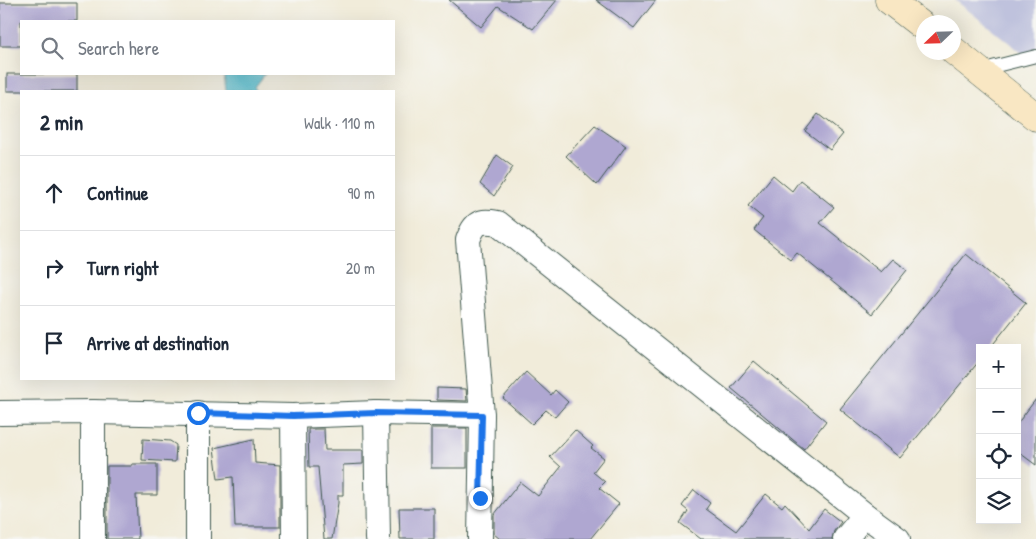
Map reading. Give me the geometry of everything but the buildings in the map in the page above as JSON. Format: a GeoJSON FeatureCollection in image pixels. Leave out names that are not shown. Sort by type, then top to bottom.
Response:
{"type":"FeatureCollection","features":[{"type":"Feature","properties":{"kind":"main road"},"geometry":{"type":"LineString","coordinates":[[890,0],[916,21]]}},
{"type":"Feature","properties":{"kind":"main road"},"geometry":{"type":"LineString","coordinates":[[961,57],[1036,117]]}},
{"type":"Feature","properties":{"kind":"street"},"geometry":{"type":"LineString","coordinates":[[480,539],[482,415],[468,240],[473,227],[485,221],[498,223],[865,515],[898,539]]}},
{"type":"Feature","properties":{"kind":"street"},"geometry":{"type":"LineString","coordinates":[[92,412],[93,539]]}},
{"type":"Feature","properties":{"kind":"street"},"geometry":{"type":"LineString","coordinates":[[0,413],[198,413],[293,416],[376,413],[482,415]]}},
{"type":"Feature","properties":{"kind":"street"},"geometry":{"type":"LineString","coordinates":[[198,413],[198,539]]}},
{"type":"Feature","properties":{"kind":"street"},"geometry":{"type":"LineString","coordinates":[[376,413],[378,539]]}},
{"type":"Feature","properties":{"kind":"street"},"geometry":{"type":"LineString","coordinates":[[293,416],[294,539]]}},
{"type":"Feature","properties":{"kind":"street"},"geometry":{"type":"LineString","coordinates":[[845,539],[865,515]]}},
{"type":"Feature","properties":{"kind":"lane"},"geometry":{"type":"LineString","coordinates":[[978,70],[1036,56]]}},
{"type":"Feature","properties":{"kind":"shaded area"},"geometry":{"type":"Polygon","coordinates":[[[955,0],[1036,0],[1036,64],[955,0]]]}},
{"type":"Feature","properties":{"kind":"water"},"geometry":{"type":"Polygon","coordinates":[[[224,75],[264,75],[255,87],[256,90],[226,90],[224,75]]]}},
{"type":"Feature","properties":{"kind":"route"},"geometry":{"type":"LineString","coordinates":[[198,413],[293,416],[376,413],[482,415],[480,498]]}}]}
